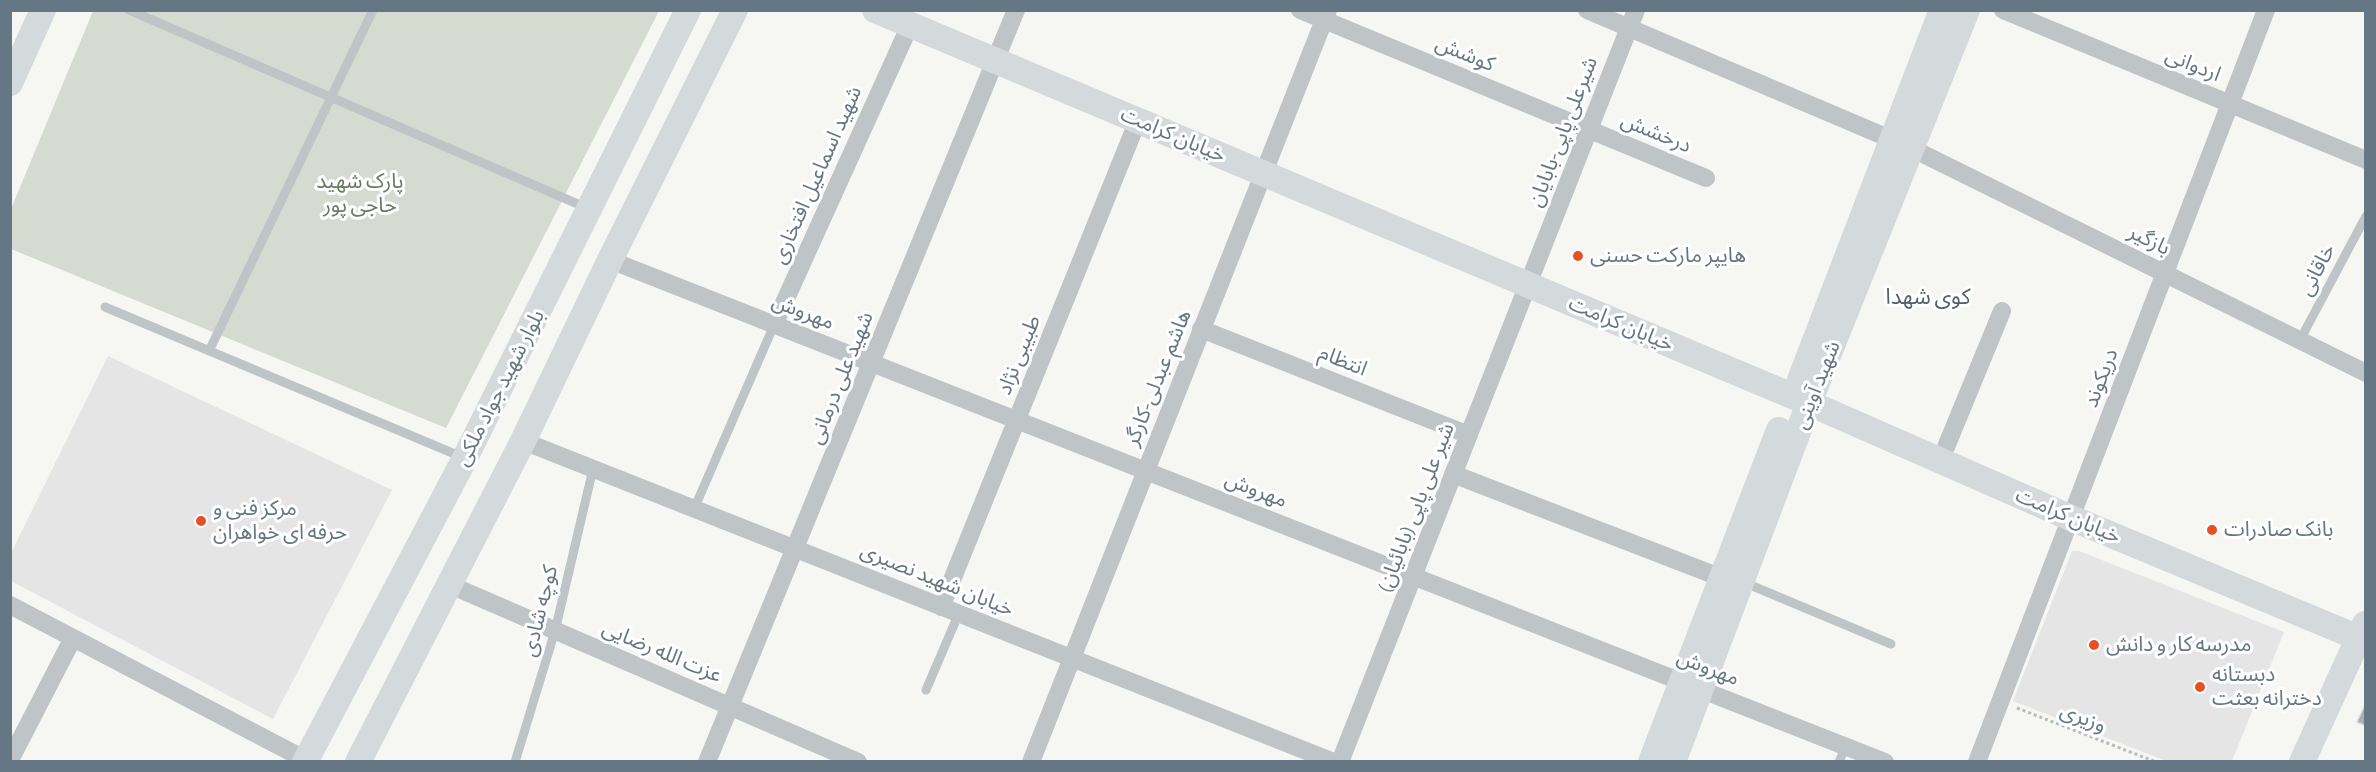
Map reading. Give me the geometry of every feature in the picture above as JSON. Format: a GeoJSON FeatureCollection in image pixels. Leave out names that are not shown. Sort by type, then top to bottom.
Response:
{"type":"FeatureCollection","features":[{"type":"Feature","properties":{"kind":"main road"},"geometry":{"type":"LineString","coordinates":[[10,83],[43,10]]}},
{"type":"Feature","properties":{"kind":"main road","name":"بلوار شهید جواد ملکی"},"geometry":{"type":"LineString","coordinates":[[305,761],[465,458],[688,10]]}},
{"type":"Feature","properties":{"kind":"main road","name":"بلوار شهید جواد ملکی"},"geometry":{"type":"LineString","coordinates":[[358,762],[523,441],[610,260],[735,10]]}},
{"type":"Feature","properties":{"kind":"main road","name":"خیابان کرامت"},"geometry":{"type":"LineString","coordinates":[[875,10],[913,18],[1000,53],[1804,393],[2364,636]]}},
{"type":"Feature","properties":{"kind":"main road","name":"شهید آوینی"},"geometry":{"type":"LineString","coordinates":[[1903,144],[1942,10]]}},
{"type":"Feature","properties":{"kind":"main road","name":"شهید آوینی"},"geometry":{"type":"LineString","coordinates":[[1651,762],[1691,686],[1903,144],[1967,10]]}},
{"type":"Feature","properties":{"kind":"main road","name":"خیابان کرامت"},"geometry":{"type":"LineString","coordinates":[[1000,53],[1137,120],[1266,167]]}},
{"type":"Feature","properties":{"kind":"main road","name":"خیابان کرامت"},"geometry":{"type":"LineString","coordinates":[[1804,393],[1946,447],[2073,511]]}},
{"type":"Feature","properties":{"kind":"main road"},"geometry":{"type":"LineString","coordinates":[[2302,762],[2364,636]]}},
{"type":"Feature","properties":{"kind":"main road"},"geometry":{"type":"LineString","coordinates":[[2318,762],[2364,636]]}},
{"type":"Feature","properties":{"kind":"main road","name":"شهید آوینی"},"geometry":{"type":"LineString","coordinates":[[1673,762],[1691,686]]}},
{"type":"Feature","properties":{"kind":"street","name":"شهید علی درمانی"},"geometry":{"type":"LineString","coordinates":[[707,762],[1016,10]]}},
{"type":"Feature","properties":{"kind":"street","name":"کوشش"},"geometry":{"type":"LineString","coordinates":[[1300,10],[1326,16],[1588,130]]}},
{"type":"Feature","properties":{"kind":"street","name":"بازگیر"},"geometry":{"type":"LineString","coordinates":[[1587,10],[1903,144],[2366,373]]}},
{"type":"Feature","properties":{"kind":"street","name":"شیرعلی پاپی-بابایان"},"geometry":{"type":"LineString","coordinates":[[1531,277],[1636,10]]}},
{"type":"Feature","properties":{"kind":"street","name":"اردوانی"},"geometry":{"type":"LineString","coordinates":[[2003,10],[2366,160]]}},
{"type":"Feature","properties":{"kind":"street","name":"دریکوند"},"geometry":{"type":"LineString","coordinates":[[1977,762],[2266,10]]}},
{"type":"Feature","properties":{"kind":"street","name":"هاشم عبدلی-کارگر"},"geometry":{"type":"LineString","coordinates":[[1031,762],[1326,16]]}},
{"type":"Feature","properties":{"kind":"street","name":"شهید اسماعیل افتخاری"},"geometry":{"type":"LineString","coordinates":[[774,325],[913,18]]}},
{"type":"Feature","properties":{"kind":"street","name":"طبیبی نژاد"},"geometry":{"type":"LineString","coordinates":[[950,610],[1017,420],[1137,120]]}},
{"type":"Feature","properties":{"kind":"street","name":"درخشش"},"geometry":{"type":"LineString","coordinates":[[1588,130],[1706,178]]}},
{"type":"Feature","properties":{"kind":"street","name":"مهروش"},"geometry":{"type":"LineString","coordinates":[[610,260],[1691,686],[1842,754],[1885,762]]}},
{"type":"Feature","properties":{"kind":"street","name":"شیر علی پاپی (بابائیان)"},"geometry":{"type":"LineString","coordinates":[[1340,762],[1531,277]]}},
{"type":"Feature","properties":{"kind":"street"},"geometry":{"type":"LineString","coordinates":[[1946,447],[2002,310]]}},
{"type":"Feature","properties":{"kind":"street","name":"انتظام"},"geometry":{"type":"LineString","coordinates":[[1201,329],[1469,435]]}},
{"type":"Feature","properties":{"kind":"street","name":"خیابان شهید نصیری"},"geometry":{"type":"LineString","coordinates":[[523,441],[1334,762]]}},
{"type":"Feature","properties":{"kind":"street"},"geometry":{"type":"LineString","coordinates":[[1453,474],[1732,580]]}},
{"type":"Feature","properties":{"kind":"street","name":"عزت الله رضایی"},"geometry":{"type":"LineString","coordinates":[[448,584],[730,706],[825,755],[858,762]]}},
{"type":"Feature","properties":{"kind":"street"},"geometry":{"type":"LineString","coordinates":[[10,605],[305,761]]}},
{"type":"Feature","properties":{"kind":"street"},"geometry":{"type":"LineString","coordinates":[[10,760],[73,638]]}},
{"type":"Feature","properties":{"kind":"lane"},"geometry":{"type":"LineString","coordinates":[[129,10],[589,209]]}},
{"type":"Feature","properties":{"kind":"lane"},"geometry":{"type":"LineString","coordinates":[[209,351],[373,10]]}},
{"type":"Feature","properties":{"kind":"lane","name":"خاقانی"},"geometry":{"type":"LineString","coordinates":[[2301,340],[2366,216]]}},
{"type":"Feature","properties":{"kind":"lane"},"geometry":{"type":"LineString","coordinates":[[105,308],[465,458]]}},
{"type":"Feature","properties":{"kind":"lane","name":"شهید اسماعیل افتخاری"},"geometry":{"type":"LineString","coordinates":[[694,509],[774,325]]}},
{"type":"Feature","properties":{"kind":"lane","name":"کوچه شادی"},"geometry":{"type":"LineString","coordinates":[[515,762],[555,631],[593,469]]}},
{"type":"Feature","properties":{"kind":"lane"},"geometry":{"type":"LineString","coordinates":[[1732,580],[1891,644]]}},
{"type":"Feature","properties":{"kind":"lane"},"geometry":{"type":"LineString","coordinates":[[926,690],[950,610]]}},
{"type":"Feature","properties":{"kind":"path","name":"وزیری"},"geometry":{"type":"LineString","coordinates":[[2001,702],[2156,762]]}},
{"type":"Feature","properties":{"kind":"shaded area","name":"مرکز فنی و حرفه ای خواهران"},"geometry":{"type":"Polygon","coordinates":[[[108,356],[392,490],[273,719],[11,581],[11,553],[108,356]]]}},
{"type":"Feature","properties":{"kind":"shaded area"},"geometry":{"type":"Polygon","coordinates":[[[2072,551],[2079,551],[2284,632],[2232,761],[2166,761],[2013,701],[2072,551]]]}},
{"type":"Feature","properties":{"kind":"green space","name":"پارک شهید حاجی پور"},"geometry":{"type":"Polygon","coordinates":[[[93,11],[659,11],[446,428],[11,249],[11,209],[93,11]]]}},
{"type":"Feature","properties":{"kind":"building"},"geometry":{"type":"Polygon","coordinates":[[[2366,703],[2366,726],[2357,722],[2366,703]]]}},
{"type":"Feature","properties":{"kind":"place","name":"هایپر مارکت حسنی"},"geometry":{"type":"Point","coordinates":[1578,256]}},
{"type":"Feature","properties":{"kind":"place","name":"مرکز فنی و حرفه ای خواهران"},"geometry":{"type":"Point","coordinates":[201,521]}},
{"type":"Feature","properties":{"kind":"place","name":"بانک صادرات"},"geometry":{"type":"Point","coordinates":[2212,530]}},
{"type":"Feature","properties":{"kind":"place","name":"مدرسه کار و دانش"},"geometry":{"type":"Point","coordinates":[2094,645]}},
{"type":"Feature","properties":{"kind":"place","name":"دبستانه دخترانه بعثت"},"geometry":{"type":"Point","coordinates":[2200,687]}},
{"type":"Feature","properties":{"kind":"district","name":"کوی شهدا"},"geometry":{"type":"Point","coordinates":[1928,297]}}]}
